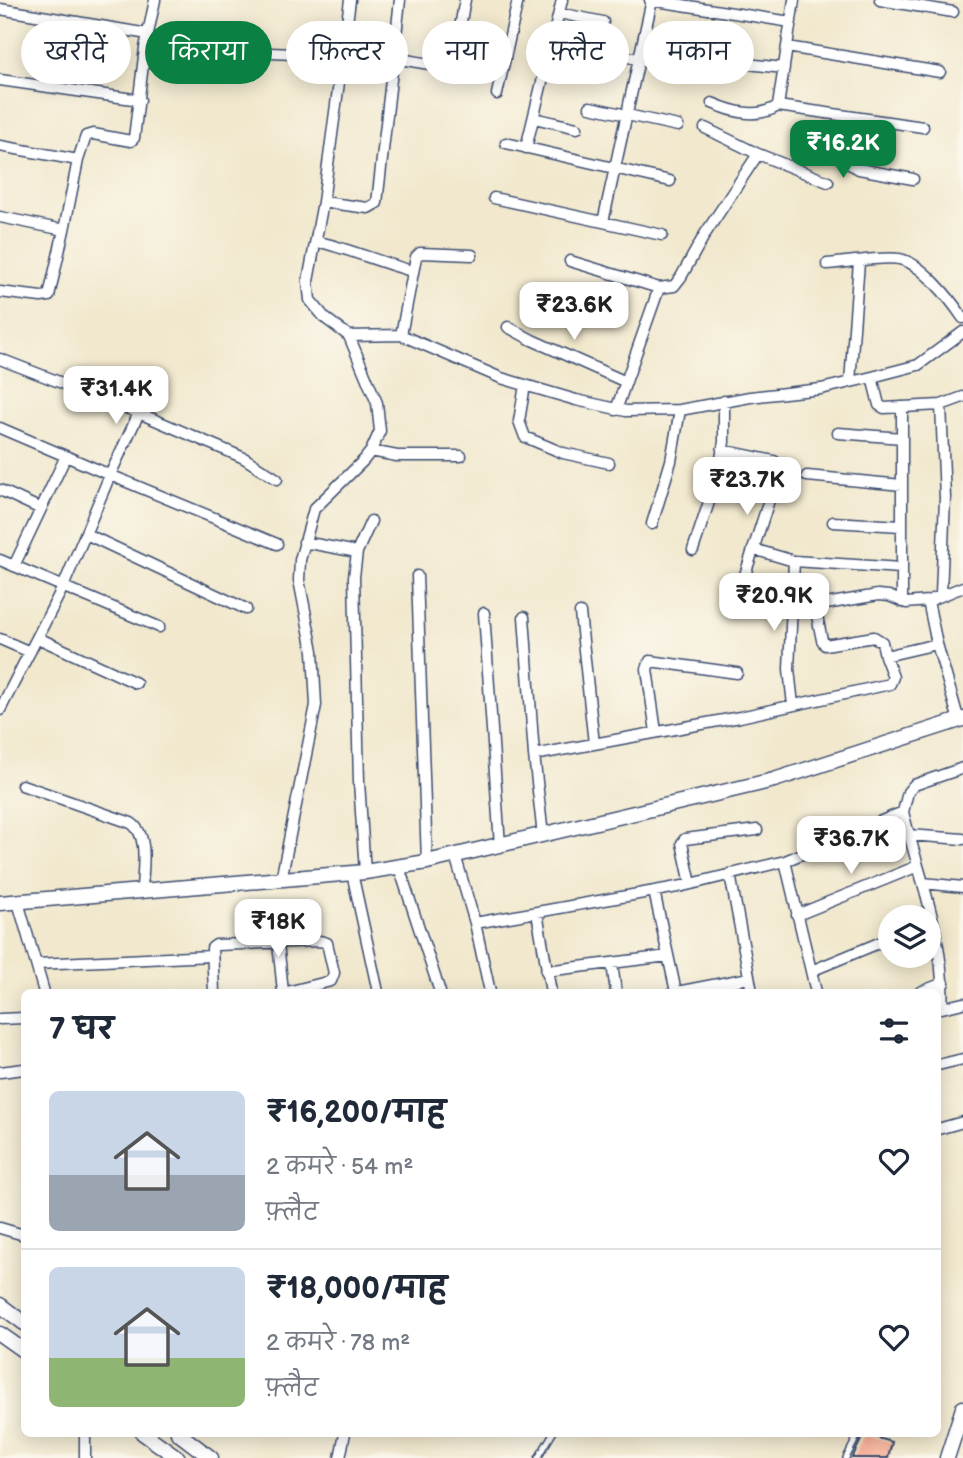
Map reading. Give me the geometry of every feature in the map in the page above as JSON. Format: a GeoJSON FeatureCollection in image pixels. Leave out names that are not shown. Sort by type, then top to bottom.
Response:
{"type":"FeatureCollection","features":[{"type":"Feature","properties":{"kind":"street"},"geometry":{"type":"LineString","coordinates":[[151,21],[155,0]]}},
{"type":"Feature","properties":{"kind":"street"},"geometry":{"type":"LineString","coordinates":[[347,21],[350,0]]}},
{"type":"Feature","properties":{"kind":"street"},"geometry":{"type":"LineString","coordinates":[[398,21],[400,0]]}},
{"type":"Feature","properties":{"kind":"street"},"geometry":{"type":"LineString","coordinates":[[408,60],[441,66],[449,61],[455,48],[464,0]]}},
{"type":"Feature","properties":{"kind":"street"},"geometry":{"type":"LineString","coordinates":[[497,94],[518,0]]}},
{"type":"Feature","properties":{"kind":"street"},"geometry":{"type":"LineString","coordinates":[[557,21],[562,0]]}},
{"type":"Feature","properties":{"kind":"street"},"geometry":{"type":"LineString","coordinates":[[603,222],[652,0],[791,22]]}},
{"type":"Feature","properties":{"kind":"street"},"geometry":{"type":"LineString","coordinates":[[778,106],[794,0]]}},
{"type":"Feature","properties":{"kind":"street"},"geometry":{"type":"LineString","coordinates":[[880,0],[953,12]]}},
{"type":"Feature","properties":{"kind":"street"},"geometry":{"type":"LineString","coordinates":[[0,9],[145,33]]}},
{"type":"Feature","properties":{"kind":"street"},"geometry":{"type":"LineString","coordinates":[[559,13],[598,21]]}},
{"type":"Feature","properties":{"kind":"street"},"geometry":{"type":"LineString","coordinates":[[787,47],[940,72]]}},
{"type":"Feature","properties":{"kind":"street"},"geometry":{"type":"LineString","coordinates":[[0,292],[41,298],[49,296],[78,160],[86,136],[93,134],[131,141],[134,138],[145,48]]}},
{"type":"Feature","properties":{"kind":"street"},"geometry":{"type":"LineString","coordinates":[[629,58],[643,61]]}},
{"type":"Feature","properties":{"kind":"street"},"geometry":{"type":"LineString","coordinates":[[754,65],[784,68]]}},
{"type":"Feature","properties":{"kind":"street"},"geometry":{"type":"LineString","coordinates":[[0,80],[139,100]]}},
{"type":"Feature","properties":{"kind":"street"},"geometry":{"type":"LineString","coordinates":[[281,880],[316,705],[313,650],[299,580],[304,542],[314,509],[363,461],[380,431],[377,403],[349,336],[325,318],[310,300],[308,281],[323,202],[339,84]]}},
{"type":"Feature","properties":{"kind":"street"},"geometry":{"type":"LineString","coordinates":[[323,202],[368,208],[377,203],[391,84]]}},
{"type":"Feature","properties":{"kind":"street"},"geometry":{"type":"LineString","coordinates":[[527,148],[542,84]]}},
{"type":"Feature","properties":{"kind":"street"},"geometry":{"type":"LineString","coordinates":[[712,103],[730,111],[752,113],[778,106],[923,127]]}},
{"type":"Feature","properties":{"kind":"street"},"geometry":{"type":"LineString","coordinates":[[590,107],[678,126]]}},
{"type":"Feature","properties":{"kind":"street"},"geometry":{"type":"LineString","coordinates":[[854,117],[848,163],[859,169],[913,179]]}},
{"type":"Feature","properties":{"kind":"street"},"geometry":{"type":"LineString","coordinates":[[534,118],[577,128]]}},
{"type":"Feature","properties":{"kind":"street"},"geometry":{"type":"LineString","coordinates":[[705,128],[758,154],[828,181]]}},
{"type":"Feature","properties":{"kind":"street"},"geometry":{"type":"LineString","coordinates":[[506,143],[670,181]]}},
{"type":"Feature","properties":{"kind":"street"},"geometry":{"type":"LineString","coordinates":[[0,146],[78,160]]}},
{"type":"Feature","properties":{"kind":"street"},"geometry":{"type":"LineString","coordinates":[[570,261],[659,288],[674,286],[758,154]]}},
{"type":"Feature","properties":{"kind":"street"},"geometry":{"type":"LineString","coordinates":[[494,198],[662,235]]}},
{"type":"Feature","properties":{"kind":"street"},"geometry":{"type":"LineString","coordinates":[[0,216],[64,230]]}},
{"type":"Feature","properties":{"kind":"street"},"geometry":{"type":"LineString","coordinates":[[316,240],[350,250],[371,260],[412,271]]}},
{"type":"Feature","properties":{"kind":"street"},"geometry":{"type":"LineString","coordinates":[[401,335],[413,262],[420,253],[472,255]]}},
{"type":"Feature","properties":{"kind":"street"},"geometry":{"type":"LineString","coordinates":[[827,264],[899,258],[912,265],[945,294],[963,318]]}},
{"type":"Feature","properties":{"kind":"street"},"geometry":{"type":"LineString","coordinates":[[850,382],[859,262]]}},
{"type":"Feature","properties":{"kind":"street"},"geometry":{"type":"LineString","coordinates":[[621,411],[626,382],[659,288]]}},
{"type":"Feature","properties":{"kind":"street"},"geometry":{"type":"LineString","coordinates":[[508,327],[626,382]]}},
{"type":"Feature","properties":{"kind":"street"},"geometry":{"type":"LineString","coordinates":[[349,336],[401,335],[501,378],[621,411],[643,412],[680,410],[723,401],[821,389],[872,377],[918,365],[963,332]]}},
{"type":"Feature","properties":{"kind":"street"},"geometry":{"type":"LineString","coordinates":[[0,359],[139,413],[244,458],[277,479]]}},
{"type":"Feature","properties":{"kind":"street"},"geometry":{"type":"LineString","coordinates":[[872,377],[878,405],[884,408],[942,405],[963,397]]}},
{"type":"Feature","properties":{"kind":"street"},"geometry":{"type":"LineString","coordinates":[[525,385],[519,421],[525,437],[563,453],[609,463]]}},
{"type":"Feature","properties":{"kind":"street"},"geometry":{"type":"LineString","coordinates":[[693,550],[718,475],[722,450],[723,401]]}},
{"type":"Feature","properties":{"kind":"street"},"geometry":{"type":"LineString","coordinates":[[941,594],[945,498],[942,405]]}},
{"type":"Feature","properties":{"kind":"street"},"geometry":{"type":"LineString","coordinates":[[902,407],[902,602]]}},
{"type":"Feature","properties":{"kind":"street"},"geometry":{"type":"LineString","coordinates":[[652,524],[671,461],[680,410]]}},
{"type":"Feature","properties":{"kind":"street"},"geometry":{"type":"LineString","coordinates":[[0,710],[63,587],[139,413]]}},
{"type":"Feature","properties":{"kind":"street"},"geometry":{"type":"LineString","coordinates":[[0,428],[277,544]]}},
{"type":"Feature","properties":{"kind":"street"},"geometry":{"type":"LineString","coordinates":[[838,433],[902,438]]}},
{"type":"Feature","properties":{"kind":"street"},"geometry":{"type":"LineString","coordinates":[[722,450],[774,461],[780,466],[735,606]]}},
{"type":"Feature","properties":{"kind":"street"},"geometry":{"type":"LineString","coordinates":[[371,451],[397,456],[461,456]]}},
{"type":"Feature","properties":{"kind":"street"},"geometry":{"type":"LineString","coordinates":[[14,566],[66,456]]}},
{"type":"Feature","properties":{"kind":"street"},"geometry":{"type":"LineString","coordinates":[[807,476],[902,485]]}},
{"type":"Feature","properties":{"kind":"street"},"geometry":{"type":"LineString","coordinates":[[0,490],[41,509]]}},
{"type":"Feature","properties":{"kind":"street"},"geometry":{"type":"LineString","coordinates":[[371,521],[357,552],[354,577],[355,648],[359,873],[378,989]]}},
{"type":"Feature","properties":{"kind":"street"},"geometry":{"type":"LineString","coordinates":[[833,522],[901,526]]}},
{"type":"Feature","properties":{"kind":"street"},"geometry":{"type":"LineString","coordinates":[[86,534],[246,609]]}},
{"type":"Feature","properties":{"kind":"street"},"geometry":{"type":"LineString","coordinates":[[304,542],[357,552]]}},
{"type":"Feature","properties":{"kind":"street"},"geometry":{"type":"LineString","coordinates":[[753,549],[794,561],[901,568]]}},
{"type":"Feature","properties":{"kind":"street"},"geometry":{"type":"LineString","coordinates":[[0,560],[159,627]]}},
{"type":"Feature","properties":{"kind":"street"},"geometry":{"type":"LineString","coordinates":[[793,705],[789,669],[794,561]]}},
{"type":"Feature","properties":{"kind":"street"},"geometry":{"type":"LineString","coordinates":[[417,576],[427,862]]}},
{"type":"Feature","properties":{"kind":"street"},"geometry":{"type":"LineString","coordinates":[[791,610],[878,595],[902,602],[928,601],[963,587]]}},
{"type":"Feature","properties":{"kind":"street"},"geometry":{"type":"LineString","coordinates":[[0,903],[359,873],[427,862],[774,780],[961,720],[937,644],[928,601]]}},
{"type":"Feature","properties":{"kind":"street"},"geometry":{"type":"LineString","coordinates":[[534,755],[890,684],[893,677],[882,642],[874,637],[825,645],[815,606]]}},
{"type":"Feature","properties":{"kind":"street"},"geometry":{"type":"LineString","coordinates":[[484,613],[500,846]]}},
{"type":"Feature","properties":{"kind":"street"},"geometry":{"type":"LineString","coordinates":[[580,613],[594,744]]}},
{"type":"Feature","properties":{"kind":"street"},"geometry":{"type":"LineString","coordinates":[[524,617],[543,836]]}},
{"type":"Feature","properties":{"kind":"street"},"geometry":{"type":"LineString","coordinates":[[38,638],[136,683]]}},
{"type":"Feature","properties":{"kind":"street"},"geometry":{"type":"LineString","coordinates":[[0,639],[30,652]]}},
{"type":"Feature","properties":{"kind":"street"},"geometry":{"type":"LineString","coordinates":[[886,656],[937,644]]}},
{"type":"Feature","properties":{"kind":"street"},"geometry":{"type":"LineString","coordinates":[[656,732],[647,668],[650,661],[737,673]]}},
{"type":"Feature","properties":{"kind":"street"},"geometry":{"type":"LineString","coordinates":[[928,905],[903,812],[908,792],[914,785],[963,768]]}},
{"type":"Feature","properties":{"kind":"street"},"geometry":{"type":"LineString","coordinates":[[22,785],[139,828],[143,838],[142,891]]}},
{"type":"Feature","properties":{"kind":"street"},"geometry":{"type":"LineString","coordinates":[[475,923],[691,884],[785,861],[903,812]]}},
{"type":"Feature","properties":{"kind":"street"},"geometry":{"type":"LineString","coordinates":[[691,884],[682,843],[685,839],[757,830]]}},
{"type":"Feature","properties":{"kind":"street"},"geometry":{"type":"LineString","coordinates":[[909,835],[963,839]]}},
{"type":"Feature","properties":{"kind":"street"},"geometry":{"type":"LineString","coordinates":[[455,855],[475,923],[489,989]]}},
{"type":"Feature","properties":{"kind":"street"},"geometry":{"type":"LineString","coordinates":[[785,861],[815,989]]}},
{"type":"Feature","properties":{"kind":"street"},"geometry":{"type":"LineString","coordinates":[[797,915],[918,866]]}},
{"type":"Feature","properties":{"kind":"street"},"geometry":{"type":"LineString","coordinates":[[398,867],[439,989]]}},
{"type":"Feature","properties":{"kind":"street"},"geometry":{"type":"LineString","coordinates":[[730,874],[751,989]]}},
{"type":"Feature","properties":{"kind":"street"},"geometry":{"type":"LineString","coordinates":[[923,883],[963,887]]}},
{"type":"Feature","properties":{"kind":"street"},"geometry":{"type":"LineString","coordinates":[[654,891],[675,989]]}},
{"type":"Feature","properties":{"kind":"street"},"geometry":{"type":"LineString","coordinates":[[18,902],[43,989]]}},
{"type":"Feature","properties":{"kind":"street"},"geometry":{"type":"LineString","coordinates":[[537,913],[550,989]]}},
{"type":"Feature","properties":{"kind":"street"},"geometry":{"type":"LineString","coordinates":[[278,943],[285,989]]}},
{"type":"Feature","properties":{"kind":"street"},"geometry":{"type":"LineString","coordinates":[[214,989],[212,948],[216,945],[327,943],[334,973],[331,981],[298,989]]}},
{"type":"Feature","properties":{"kind":"street"},"geometry":{"type":"LineString","coordinates":[[811,971],[878,943]]}},
{"type":"Feature","properties":{"kind":"street"},"geometry":{"type":"LineString","coordinates":[[36,964],[212,956]]}},
{"type":"Feature","properties":{"kind":"street"},"geometry":{"type":"LineString","coordinates":[[546,971],[668,956]]}},
{"type":"Feature","properties":{"kind":"street"},"geometry":{"type":"LineString","coordinates":[[612,964],[616,989]]}},
{"type":"Feature","properties":{"kind":"street"},"geometry":{"type":"LineString","coordinates":[[941,968],[944,983],[941,1005]]}},
{"type":"Feature","properties":{"kind":"street"},"geometry":{"type":"LineString","coordinates":[[692,989],[749,978]]}},
{"type":"Feature","properties":{"kind":"street"},"geometry":{"type":"LineString","coordinates":[[928,989],[944,983]]}},
{"type":"Feature","properties":{"kind":"street"},"geometry":{"type":"LineString","coordinates":[[941,1012],[963,1003]]}},
{"type":"Feature","properties":{"kind":"street"},"geometry":{"type":"LineString","coordinates":[[0,1019],[21,1018]]}},
{"type":"Feature","properties":{"kind":"street"},"geometry":{"type":"LineString","coordinates":[[941,1064],[963,1059]]}},
{"type":"Feature","properties":{"kind":"street"},"geometry":{"type":"LineString","coordinates":[[0,1072],[21,1069]]}},
{"type":"Feature","properties":{"kind":"street"},"geometry":{"type":"LineString","coordinates":[[941,1128],[963,1122]]}},
{"type":"Feature","properties":{"kind":"street"},"geometry":{"type":"LineString","coordinates":[[0,1228],[21,1234]]}},
{"type":"Feature","properties":{"kind":"street"},"geometry":{"type":"LineString","coordinates":[[0,1305],[21,1321]]}},
{"type":"Feature","properties":{"kind":"street"},"geometry":{"type":"LineString","coordinates":[[0,1334],[21,1349]]}},
{"type":"Feature","properties":{"kind":"street"},"geometry":{"type":"LineString","coordinates":[[953,1453],[963,1408]]}},
{"type":"Feature","properties":{"kind":"street"},"geometry":{"type":"LineString","coordinates":[[85,1437],[85,1458]]}},
{"type":"Feature","properties":{"kind":"street"},"geometry":{"type":"LineString","coordinates":[[149,1437],[178,1458]]}},
{"type":"Feature","properties":{"kind":"street"},"geometry":{"type":"LineString","coordinates":[[183,1437],[211,1458]]}},
{"type":"Feature","properties":{"kind":"street"},"geometry":{"type":"LineString","coordinates":[[340,1458],[344,1437]]}},
{"type":"Feature","properties":{"kind":"lane"},"geometry":{"type":"LineString","coordinates":[[538,1458],[551,1437]]}},
{"type":"Feature","properties":{"kind":"lane"},"geometry":{"type":"LineString","coordinates":[[846,1458],[857,1437]]}},
{"type":"Feature","properties":{"kind":"building"},"geometry":{"type":"Polygon","coordinates":[[[862,1437],[892,1442],[888,1458],[852,1458],[862,1437]]]}}]}
